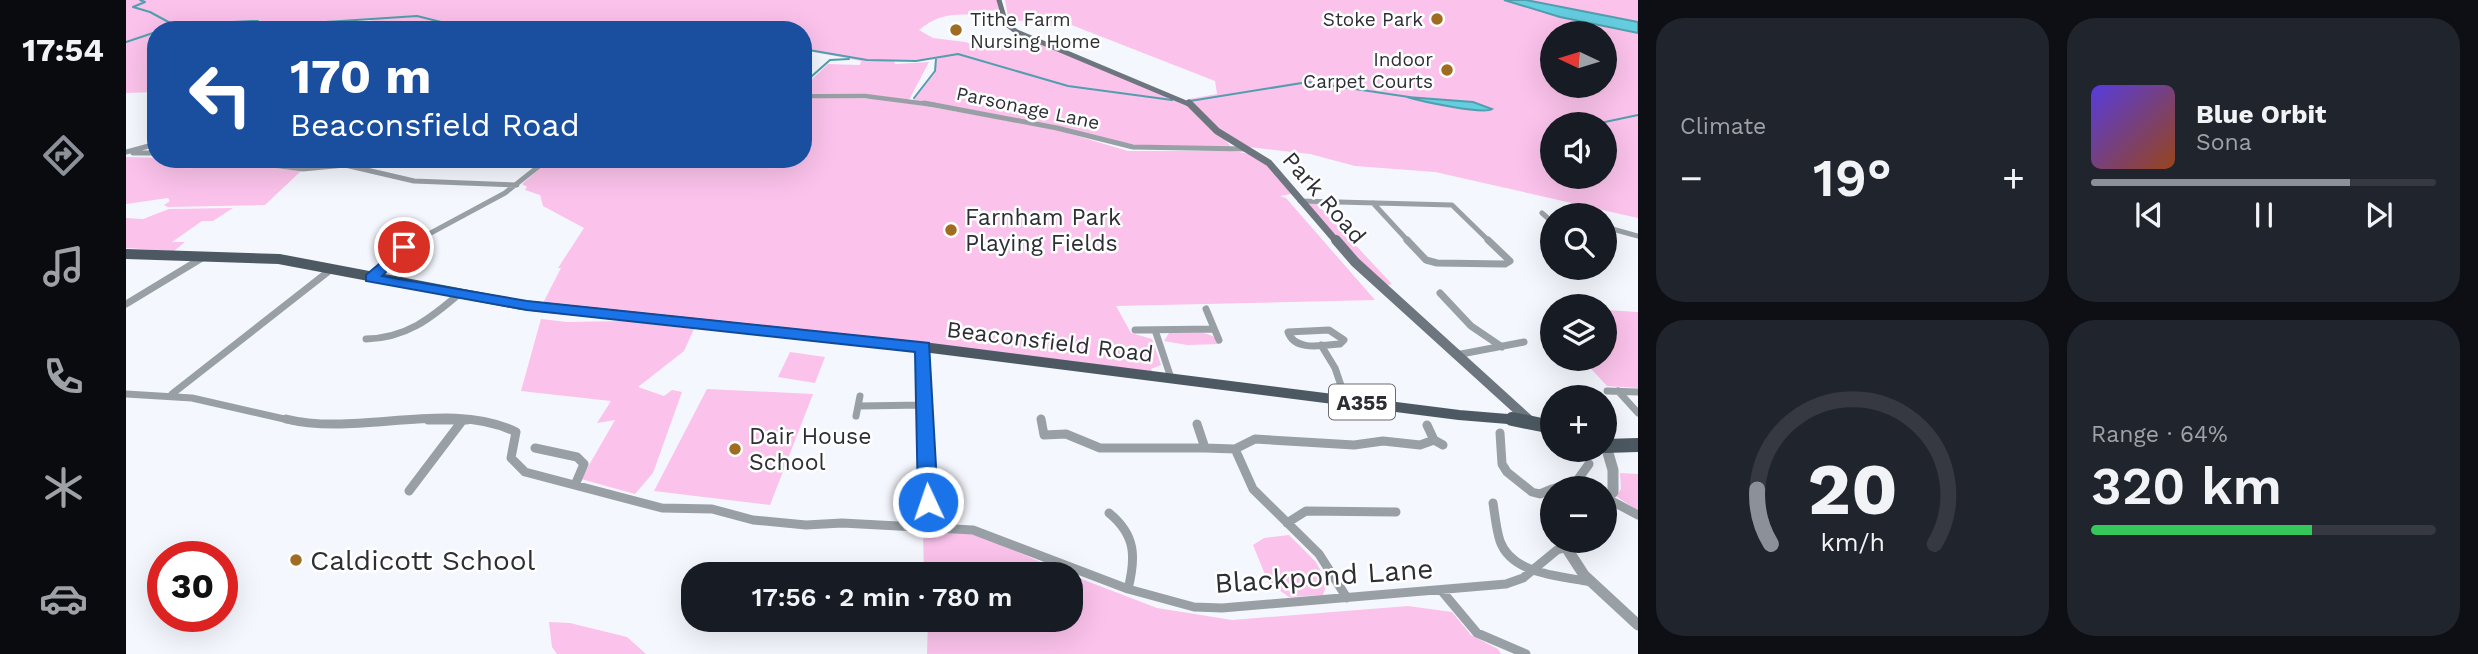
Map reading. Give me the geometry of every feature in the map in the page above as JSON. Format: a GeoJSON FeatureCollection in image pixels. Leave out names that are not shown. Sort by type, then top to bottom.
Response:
{"type":"FeatureCollection","features":[{"type":"Feature","properties":{"kind":"main road","name":"Park Road"},"geometry":{"type":"LineString","coordinates":[[999,0],[1004,20],[1017,32],[1188,102],[1210,125],[1269,163],[1355,262],[1529,420]]}},
{"type":"Feature","properties":{"kind":"main road","name":"Beaconsfield Road"},"geometry":{"type":"LineString","coordinates":[[126,254],[279,259],[329,271],[571,311],[923,347],[1540,423]]}},
{"type":"Feature","properties":{"kind":"main road"},"geometry":{"type":"LineString","coordinates":[[1617,446],[1638,445]]}},
{"type":"Feature","properties":{"kind":"street","name":"Parsonage Lane"},"geometry":{"type":"LineString","coordinates":[[812,96],[865,96],[929,104],[1057,128],[1133,147],[1247,149]]}},
{"type":"Feature","properties":{"kind":"street"},"geometry":{"type":"LineString","coordinates":[[128,152],[147,147]]}},
{"type":"Feature","properties":{"kind":"street"},"geometry":{"type":"LineString","coordinates":[[128,152],[147,153]]}},
{"type":"Feature","properties":{"kind":"street"},"geometry":{"type":"LineString","coordinates":[[297,168],[322,168]]}},
{"type":"Feature","properties":{"kind":"street"},"geometry":{"type":"LineString","coordinates":[[364,168],[414,181],[517,186]]}},
{"type":"Feature","properties":{"kind":"street"},"geometry":{"type":"LineString","coordinates":[[371,278],[404,247],[517,186],[538,168]]}},
{"type":"Feature","properties":{"kind":"street"},"geometry":{"type":"LineString","coordinates":[[1300,201],[1452,205],[1510,261],[1505,264],[1437,263],[1426,260],[1373,203]]}},
{"type":"Feature","properties":{"kind":"street"},"geometry":{"type":"LineString","coordinates":[[1617,230],[1638,236]]}},
{"type":"Feature","properties":{"kind":"street"},"geometry":{"type":"LineString","coordinates":[[126,304],[178,275],[206,255]]}},
{"type":"Feature","properties":{"kind":"street"},"geometry":{"type":"LineString","coordinates":[[171,394],[329,271]]}},
{"type":"Feature","properties":{"kind":"street"},"geometry":{"type":"LineString","coordinates":[[1440,293],[1471,326],[1502,347]]}},
{"type":"Feature","properties":{"kind":"street"},"geometry":{"type":"LineString","coordinates":[[366,339],[397,338],[420,326],[459,294]]}},
{"type":"Feature","properties":{"kind":"street"},"geometry":{"type":"LineString","coordinates":[[1206,309],[1219,340]]}},
{"type":"Feature","properties":{"kind":"street"},"geometry":{"type":"LineString","coordinates":[[1135,330],[1214,328]]}},
{"type":"Feature","properties":{"kind":"street"},"geometry":{"type":"LineString","coordinates":[[1155,330],[1171,378]]}},
{"type":"Feature","properties":{"kind":"street"},"geometry":{"type":"LineString","coordinates":[[1329,330],[1344,340],[1340,344],[1321,345],[1297,344],[1288,332],[1329,330]]}},
{"type":"Feature","properties":{"kind":"street"},"geometry":{"type":"LineString","coordinates":[[1455,355],[1524,342]]}},
{"type":"Feature","properties":{"kind":"street"},"geometry":{"type":"LineString","coordinates":[[1321,345],[1335,368],[1346,400]]}},
{"type":"Feature","properties":{"kind":"street"},"geometry":{"type":"LineString","coordinates":[[923,347],[929,527]]}},
{"type":"Feature","properties":{"kind":"street"},"geometry":{"type":"LineString","coordinates":[[1618,391],[1638,392]]}},
{"type":"Feature","properties":{"kind":"street"},"geometry":{"type":"LineString","coordinates":[[1618,391],[1638,413]]}},
{"type":"Feature","properties":{"kind":"street","name":"Blackpond Lane"},"geometry":{"type":"LineString","coordinates":[[126,394],[171,394],[204,398],[316,426],[462,421],[507,425],[516,432],[511,458],[513,463],[525,472],[662,508],[712,509],[753,520],[806,525],[842,523],[974,530],[1128,589],[1194,607],[1222,608],[1506,584],[1536,570],[1554,553]]}},
{"type":"Feature","properties":{"kind":"street"},"geometry":{"type":"LineString","coordinates":[[856,416],[860,401],[923,405]]}},
{"type":"Feature","properties":{"kind":"street"},"geometry":{"type":"LineString","coordinates":[[1041,419],[1044,435],[1066,434],[1100,448],[1236,449],[1255,439],[1354,445],[1383,441],[1420,445],[1434,440]]}},
{"type":"Feature","properties":{"kind":"street"},"geometry":{"type":"LineString","coordinates":[[409,491],[462,421]]}},
{"type":"Feature","properties":{"kind":"street"},"geometry":{"type":"LineString","coordinates":[[1197,424],[1205,447]]}},
{"type":"Feature","properties":{"kind":"street"},"geometry":{"type":"LineString","coordinates":[[1427,425],[1434,440],[1443,445]]}},
{"type":"Feature","properties":{"kind":"street"},"geometry":{"type":"LineString","coordinates":[[1500,433],[1502,464],[1507,472],[1532,492],[1540,494]]}},
{"type":"Feature","properties":{"kind":"street"},"geometry":{"type":"LineString","coordinates":[[535,448],[577,457],[584,464],[575,485]]}},
{"type":"Feature","properties":{"kind":"street"},"geometry":{"type":"LineString","coordinates":[[1236,449],[1253,489],[1319,554],[1347,598]]}},
{"type":"Feature","properties":{"kind":"street"},"geometry":{"type":"LineString","coordinates":[[1580,476],[1589,464]]}},
{"type":"Feature","properties":{"kind":"street"},"geometry":{"type":"LineString","coordinates":[[1493,503],[1501,546],[1513,560],[1536,570],[1591,582]]}},
{"type":"Feature","properties":{"kind":"street"},"geometry":{"type":"LineString","coordinates":[[1617,504],[1638,515]]}},
{"type":"Feature","properties":{"kind":"street"},"geometry":{"type":"LineString","coordinates":[[1287,523],[1306,511],[1396,512]]}},
{"type":"Feature","properties":{"kind":"street"},"geometry":{"type":"LineString","coordinates":[[1109,513],[1127,526],[1136,558],[1128,589]]}},
{"type":"Feature","properties":{"kind":"street"},"geometry":{"type":"LineString","coordinates":[[1569,553],[1591,582],[1638,625]]}},
{"type":"Feature","properties":{"kind":"street"},"geometry":{"type":"LineString","coordinates":[[1441,590],[1477,634],[1525,654]]}},
{"type":"Feature","properties":{"kind":"shaded area"},"geometry":{"type":"Polygon","coordinates":[[[126,0],[997,0],[1000,11],[984,10],[983,16],[949,15],[926,24],[919,30],[933,38],[965,42],[986,49],[1029,39],[1177,98],[1231,147],[1141,146],[913,100],[934,74],[937,59],[894,61],[895,64],[929,62],[909,100],[862,94],[812,93],[812,79],[828,64],[860,65],[861,61],[812,52],[812,21],[147,21],[147,92],[126,93],[126,0]]]}},
{"type":"Feature","properties":{"kind":"shaded area"},"geometry":{"type":"Polygon","coordinates":[[[1005,0],[1638,0],[1638,218],[1617,213],[1617,203],[1572,203],[1435,172],[1355,166],[1310,154],[1249,147],[1211,123],[1189,99],[1217,94],[1215,81],[1069,24],[1041,27],[1031,20],[1009,22],[1005,0]]]}},
{"type":"Feature","properties":{"kind":"shaded area","name":"Farnham Park Playing Fields"},"geometry":{"type":"Polygon","coordinates":[[[812,97],[886,99],[1054,129],[1128,151],[1232,151],[1251,154],[1271,169],[1291,194],[1280,196],[1286,198],[1375,300],[1116,306],[1131,333],[1152,339],[1161,365],[1151,369],[1153,373],[542,305],[561,268],[558,268],[584,228],[543,206],[540,195],[525,190],[527,187],[522,184],[541,168],[812,168],[812,97]]]}},
{"type":"Feature","properties":{"kind":"shaded area"},"geometry":{"type":"Polygon","coordinates":[[[126,157],[147,158],[147,168],[276,168],[301,171],[265,205],[168,207],[164,205],[170,201],[168,198],[126,204],[126,157]]]}},
{"type":"Feature","properties":{"kind":"shaded area"},"geometry":{"type":"Polygon","coordinates":[[[1316,203],[1392,284],[1383,286],[1306,204],[1316,203]]]}},
{"type":"Feature","properties":{"kind":"shaded area"},"geometry":{"type":"Polygon","coordinates":[[[233,208],[213,221],[202,221],[172,242],[185,242],[174,251],[126,248],[126,218],[143,219],[169,209],[233,208]]]}},
{"type":"Feature","properties":{"kind":"shaded area"},"geometry":{"type":"Polygon","coordinates":[[[1617,311],[1638,312],[1638,388],[1606,385],[1593,371],[1617,371],[1617,311]]]}},
{"type":"Feature","properties":{"kind":"shaded area"},"geometry":{"type":"Polygon","coordinates":[[[541,319],[567,322],[624,321],[694,329],[684,351],[638,387],[664,396],[672,390],[682,392],[653,473],[635,494],[581,479],[615,420],[597,423],[611,401],[521,391],[541,319]]]}},
{"type":"Feature","properties":{"kind":"shaded area"},"geometry":{"type":"Polygon","coordinates":[[[1169,333],[1205,333],[1221,344],[1187,345],[1164,341],[1169,333]]]}},
{"type":"Feature","properties":{"kind":"shaded area"},"geometry":{"type":"Polygon","coordinates":[[[790,352],[825,357],[815,383],[778,377],[790,352]]]}},
{"type":"Feature","properties":{"kind":"shaded area"},"geometry":{"type":"Polygon","coordinates":[[[707,389],[813,394],[770,505],[654,491],[707,389]]]}},
{"type":"Feature","properties":{"kind":"shaded area"},"geometry":{"type":"Polygon","coordinates":[[[1620,473],[1638,474],[1638,511],[1617,497],[1621,489],[1620,473]]]}},
{"type":"Feature","properties":{"kind":"shaded area"},"geometry":{"type":"Polygon","coordinates":[[[923,531],[979,535],[1041,562],[924,562],[923,531]]]}},
{"type":"Feature","properties":{"kind":"shaded area"},"geometry":{"type":"Polygon","coordinates":[[[1289,535],[1316,562],[1327,583],[1323,595],[1289,597],[1268,582],[1253,545],[1264,538],[1289,535]]]}},
{"type":"Feature","properties":{"kind":"shaded area"},"geometry":{"type":"Polygon","coordinates":[[[1083,580],[1157,608],[1232,620],[1408,606],[1452,612],[1471,635],[1498,649],[1501,654],[927,654],[928,632],[1083,632],[1083,580]]]}},
{"type":"Feature","properties":{"kind":"shaded area"},"geometry":{"type":"Polygon","coordinates":[[[549,622],[570,623],[627,637],[646,654],[557,654],[552,647],[549,622]]]}},
{"type":"Feature","properties":{"kind":"water"},"geometry":{"type":"Polygon","coordinates":[[[1504,0],[1526,0],[1638,22],[1638,33],[1617,29],[1617,21],[1580,21],[1504,0]]]}},
{"type":"Feature","properties":{"kind":"water"},"geometry":{"type":"Polygon","coordinates":[[[1407,97],[1473,102],[1492,109],[1465,109],[1407,97]]]}},
{"type":"Feature","properties":{"kind":"waterway"},"geometry":{"type":"LineString","coordinates":[[140,0],[145,2],[133,7],[167,21]]}},
{"type":"Feature","properties":{"kind":"waterway"},"geometry":{"type":"LineString","coordinates":[[341,21],[417,16],[437,21]]}},
{"type":"Feature","properties":{"kind":"waterway"},"geometry":{"type":"LineString","coordinates":[[252,21],[258,21]]}},
{"type":"Feature","properties":{"kind":"waterway"},"geometry":{"type":"LineString","coordinates":[[126,42],[147,35]]}},
{"type":"Feature","properties":{"kind":"waterway"},"geometry":{"type":"LineString","coordinates":[[812,51],[867,60],[916,61],[958,54],[1068,86],[1172,100]]}},
{"type":"Feature","properties":{"kind":"waterway"},"geometry":{"type":"LineString","coordinates":[[812,76],[830,60],[849,59]]}},
{"type":"Feature","properties":{"kind":"waterway"},"geometry":{"type":"LineString","coordinates":[[914,98],[935,71],[936,59]]}},
{"type":"Feature","properties":{"kind":"waterway"},"geometry":{"type":"LineString","coordinates":[[1190,101],[1308,82],[1409,97]]}},
{"type":"Feature","properties":{"kind":"waterway"},"geometry":{"type":"LineString","coordinates":[[1617,119],[1638,115]]}},
{"type":"Feature","properties":{"kind":"place","name":"Stoke Park"},"geometry":{"type":"Point","coordinates":[1437,19]}},
{"type":"Feature","properties":{"kind":"place","name":"Tithe Farm Nursing Home"},"geometry":{"type":"Point","coordinates":[956,30]}},
{"type":"Feature","properties":{"kind":"place","name":"Indoor Carpet Courts"},"geometry":{"type":"Point","coordinates":[1447,70]}},
{"type":"Feature","properties":{"kind":"place","name":"Farnham Park Playing Fields"},"geometry":{"type":"Point","coordinates":[951,230]}},
{"type":"Feature","properties":{"kind":"place","name":"Dair House School"},"geometry":{"type":"Point","coordinates":[735,449]}},
{"type":"Feature","properties":{"kind":"place","name":"Caldicott School"},"geometry":{"type":"Point","coordinates":[296,560]}},
{"type":"Feature","properties":{"kind":"route"},"geometry":{"type":"LineString","coordinates":[[404,247],[371,278],[527,306],[923,347],[928,502]]}}]}
